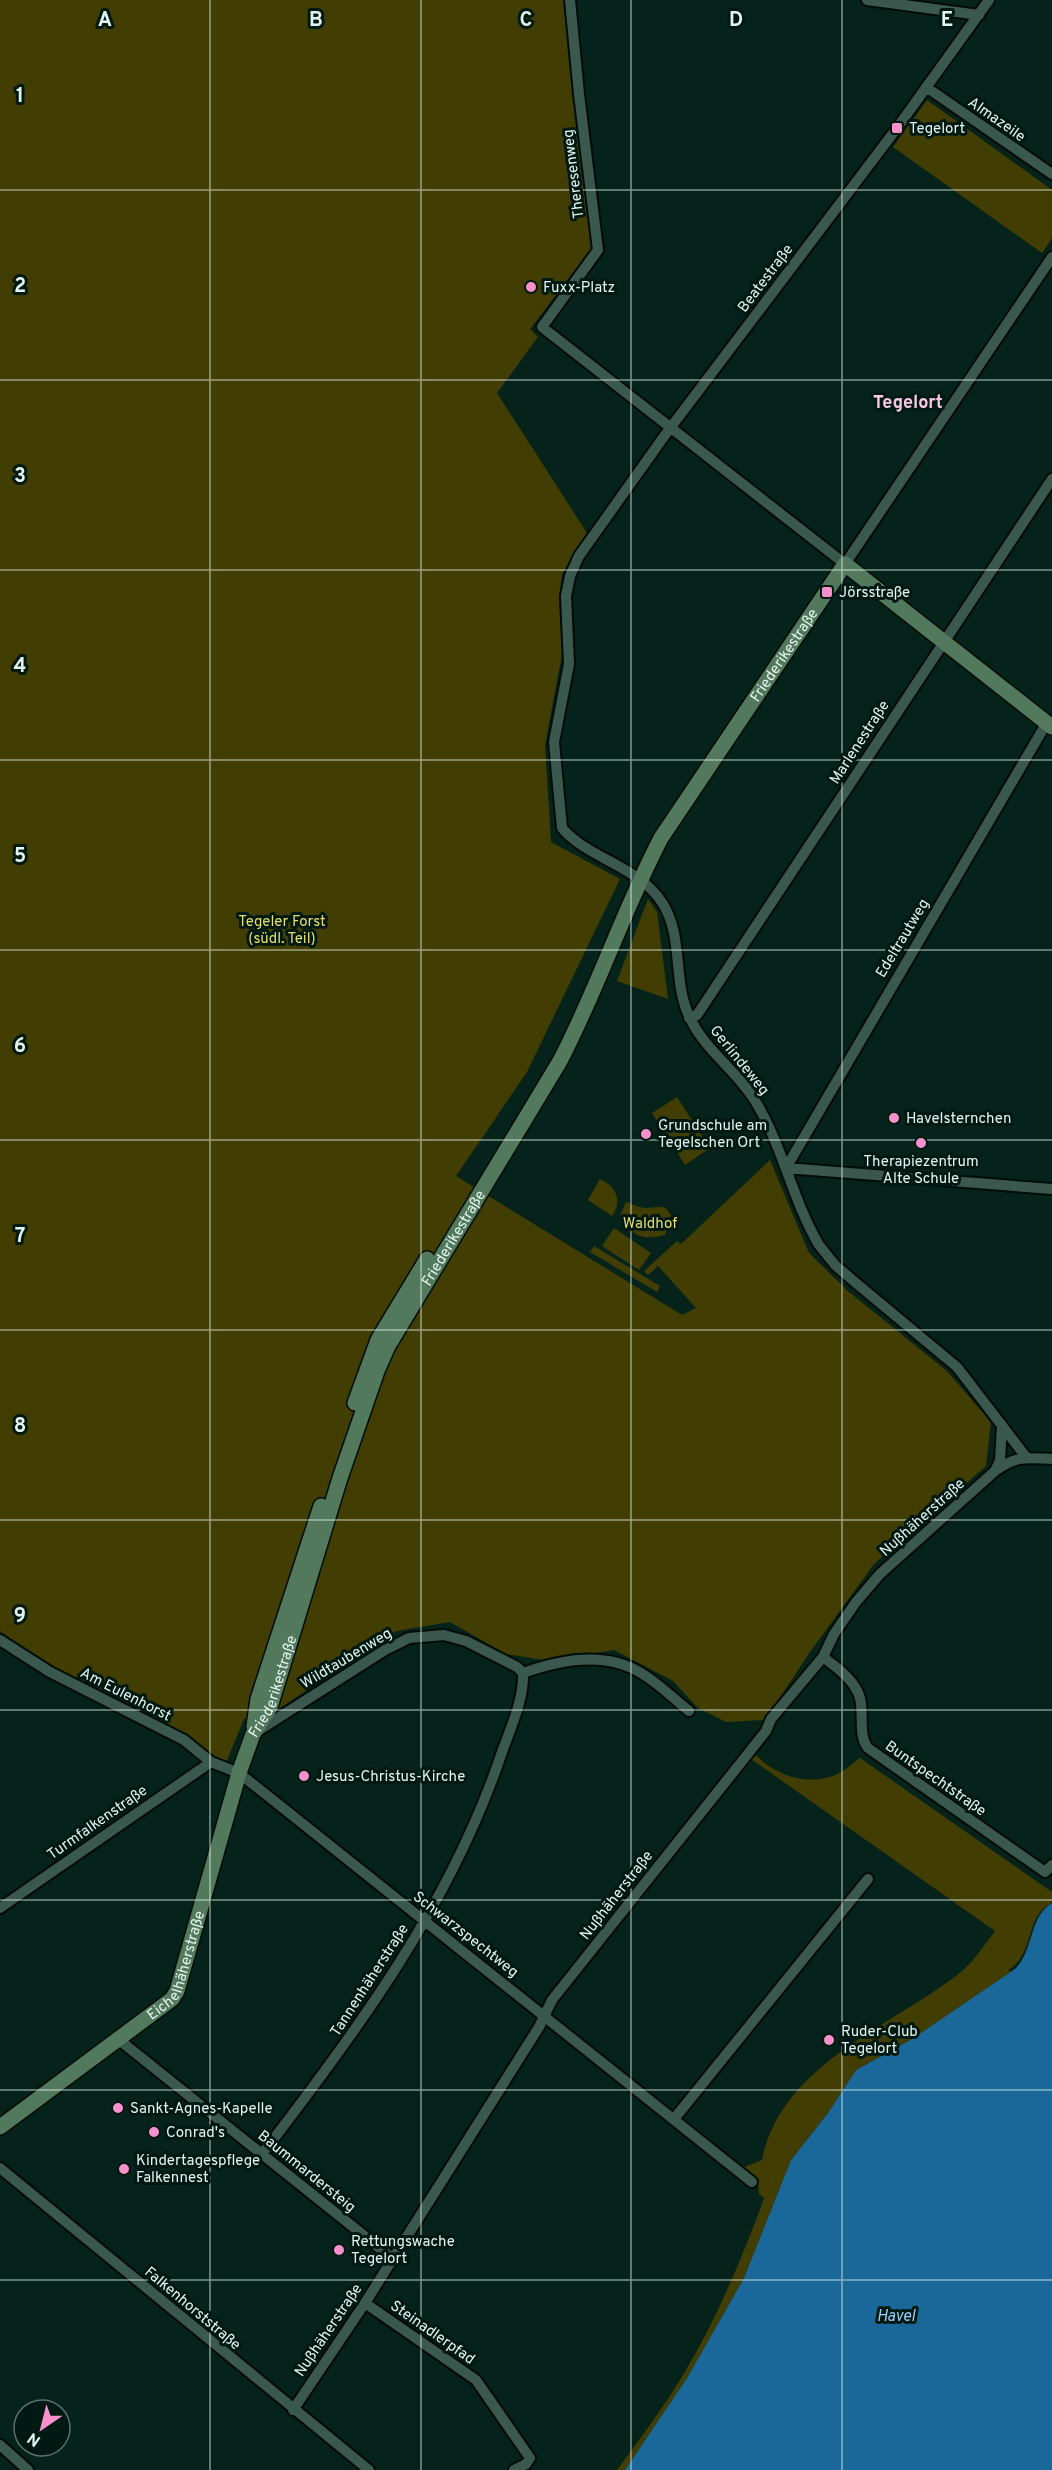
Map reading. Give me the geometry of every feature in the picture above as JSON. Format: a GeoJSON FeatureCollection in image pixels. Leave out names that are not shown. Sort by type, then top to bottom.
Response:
{"type":"FeatureCollection","features":[{"type":"Feature","properties":{"kind":"street","name":"Theresenweg"},"geometry":{"type":"LineString","coordinates":[[570,0],[598,250],[542,327],[672,427]]}},
{"type":"Feature","properties":{"kind":"street"},"geometry":{"type":"LineString","coordinates":[[867,0],[979,15]]}},
{"type":"Feature","properties":{"kind":"street","name":"Beatestraße"},"geometry":{"type":"LineString","coordinates":[[570,576],[590,538],[989,0]]}},
{"type":"Feature","properties":{"kind":"street","name":"Almazeile"},"geometry":{"type":"LineString","coordinates":[[926,87],[1052,174]]}},
{"type":"Feature","properties":{"kind":"street","name":"Friederikestraße"},"geometry":{"type":"LineString","coordinates":[[253,1734],[258,1699],[367,1366],[378,1340],[546,1066],[599,974],[639,881],[661,838],[1052,257]]}},
{"type":"Feature","properties":{"kind":"street"},"geometry":{"type":"LineString","coordinates":[[672,427],[1049,725]]}},
{"type":"Feature","properties":{"kind":"street","name":"Marlenestraße"},"geometry":{"type":"LineString","coordinates":[[689,1018],[697,1015],[1052,479]]}},
{"type":"Feature","properties":{"kind":"street","name":"Gerlindeweg"},"geometry":{"type":"LineString","coordinates":[[570,576],[566,596],[569,664],[555,742],[562,828],[571,838],[630,872],[663,904],[671,922],[680,987],[689,1018],[709,1049],[756,1101],[813,1236],[835,1265],[957,1367],[1002,1430],[1026,1457]]}},
{"type":"Feature","properties":{"kind":"street","name":"Edeltrautweg"},"geometry":{"type":"LineString","coordinates":[[786,1168],[1049,725]]}},
{"type":"Feature","properties":{"kind":"street"},"geometry":{"type":"LineString","coordinates":[[786,1168],[1052,1189]]}},
{"type":"Feature","properties":{"kind":"street"},"geometry":{"type":"LineString","coordinates":[[995,1471],[1000,1461],[1002,1430]]}},
{"type":"Feature","properties":{"kind":"street"},"geometry":{"type":"LineString","coordinates":[[1026,1457],[1052,1459]]}},
{"type":"Feature","properties":{"kind":"street","name":"Nußhäherstraße"},"geometry":{"type":"LineString","coordinates":[[293,2410],[365,2303],[552,2000],[766,1731],[771,1719],[823,1657],[839,1625],[880,1574],[995,1471],[1011,1460],[1026,1457]]}},
{"type":"Feature","properties":{"kind":"street","name":"Wildtaubenweg"},"geometry":{"type":"LineString","coordinates":[[253,1734],[385,1650],[409,1638],[444,1635],[465,1641],[517,1667],[523,1673]]}},
{"type":"Feature","properties":{"kind":"street","name":"Am Eulenhorst"},"geometry":{"type":"LineString","coordinates":[[0,1640],[50,1672],[184,1740],[211,1762],[239,1773]]}},
{"type":"Feature","properties":{"kind":"street","name":"Buntspechtstraße"},"geometry":{"type":"LineString","coordinates":[[823,1657],[855,1686],[861,1701],[864,1743],[868,1748],[1048,1869]]}},
{"type":"Feature","properties":{"kind":"street"},"geometry":{"type":"LineString","coordinates":[[523,1673],[552,1663],[580,1660],[619,1664],[642,1673],[689,1711]]}},
{"type":"Feature","properties":{"kind":"street","name":"Tannenhäherstraße"},"geometry":{"type":"LineString","coordinates":[[262,2154],[356,2029],[425,1921],[485,1803],[513,1722],[523,1683],[523,1673]]}},
{"type":"Feature","properties":{"kind":"street","name":"Eichelhäherstraße"},"geometry":{"type":"LineString","coordinates":[[0,2127],[172,1999],[177,1991],[239,1773],[253,1734]]}},
{"type":"Feature","properties":{"kind":"street","name":"Turmfalkenstraße"},"geometry":{"type":"LineString","coordinates":[[0,1908],[211,1762]]}},
{"type":"Feature","properties":{"kind":"street","name":"Schwarzspechtweg"},"geometry":{"type":"LineString","coordinates":[[239,1773],[752,2182]]}},
{"type":"Feature","properties":{"kind":"street"},"geometry":{"type":"LineString","coordinates":[[674,2119],[868,1879]]}},
{"type":"Feature","properties":{"kind":"street","name":"Baummardersteig"},"geometry":{"type":"LineString","coordinates":[[118,2039],[392,2259]]}},
{"type":"Feature","properties":{"kind":"street","name":"Falkenhorststraße"},"geometry":{"type":"LineString","coordinates":[[0,2168],[366,2469]]}},
{"type":"Feature","properties":{"kind":"street","name":"Steinadlerpfad"},"geometry":{"type":"LineString","coordinates":[[365,2303],[476,2380],[530,2458],[526,2464],[514,2470]]}},
{"type":"Feature","properties":{"kind":"street"},"geometry":{"type":"LineString","coordinates":[[0,2445],[28,2470]]}},
{"type":"Feature","properties":{"kind":"green space","name":"Tegeler Forst (südl. Teil)"},"geometry":{"type":"Polygon","coordinates":[[[0,0],[564,0],[593,247],[530,329],[538,337],[497,393],[587,533],[562,574],[559,597],[562,654],[545,745],[551,842],[620,879],[527,1072],[456,1176],[682,1315],[696,1308],[658,1266],[648,1275],[644,1271],[677,1241],[681,1244],[770,1160],[809,1253],[849,1292],[947,1371],[991,1422],[986,1466],[874,1564],[810,1652],[765,1720],[726,1722],[698,1708],[673,1681],[614,1650],[549,1661],[506,1654],[450,1622],[397,1631],[280,1708],[244,1719],[226,1763],[184,1735],[66,1675],[0,1631],[0,0]]]}},
{"type":"Feature","properties":{"kind":"green space"},"geometry":{"type":"Polygon","coordinates":[[[927,100],[1052,190],[1052,238],[1042,253],[893,147],[927,100]]]}},
{"type":"Feature","properties":{"kind":"green space"},"geometry":{"type":"Polygon","coordinates":[[[648,899],[657,912],[668,999],[617,981],[648,899]]]}},
{"type":"Feature","properties":{"kind":"green space"},"geometry":{"type":"Polygon","coordinates":[[[677,1097],[710,1148],[685,1165],[652,1113],[677,1097]]]}},
{"type":"Feature","properties":{"kind":"green space"},"geometry":{"type":"Polygon","coordinates":[[[600,1179],[606,1182],[616,1194],[617,1205],[612,1216],[588,1200],[600,1179]]]}},
{"type":"Feature","properties":{"kind":"green space","name":"Waldhof"},"geometry":{"type":"Polygon","coordinates":[[[626,1202],[644,1208],[664,1207],[671,1216],[665,1235],[644,1237],[629,1228],[620,1216],[626,1202]]]}},
{"type":"Feature","properties":{"kind":"green space"},"geometry":{"type":"Polygon","coordinates":[[[614,1228],[651,1253],[639,1270],[602,1246],[614,1228]]]}},
{"type":"Feature","properties":{"kind":"green space"},"geometry":{"type":"Polygon","coordinates":[[[594,1246],[660,1286],[657,1292],[590,1252],[594,1246]]]}},
{"type":"Feature","properties":{"kind":"green space"},"geometry":{"type":"Polygon","coordinates":[[[755,1754],[773,1769],[795,1778],[807,1779],[830,1777],[860,1758],[1052,1892],[1052,1901],[1042,1909],[1021,1958],[1008,1970],[1011,1972],[912,2039],[856,2070],[828,2113],[791,2160],[744,2278],[687,2378],[625,2470],[617,2470],[675,2387],[717,2311],[764,2198],[759,2194],[758,2182],[742,2168],[762,2160],[773,2127],[790,2099],[814,2074],[841,2052],[956,1976],[977,1955],[995,1931],[751,1759],[755,1754]]]}},
{"type":"Feature","properties":{"kind":"water","name":"Havel"},"geometry":{"type":"Polygon","coordinates":[[[1052,1903],[1052,2470],[625,2470],[687,2378],[744,2278],[791,2160],[828,2113],[856,2070],[912,2039],[1015,1969],[1026,1953],[1039,1916],[1052,1903]]]}},
{"type":"Feature","properties":{"kind":"place","name":"Tegelort"},"geometry":{"type":"Point","coordinates":[897,128]}},
{"type":"Feature","properties":{"kind":"place","name":"Fuxx-Platz"},"geometry":{"type":"Point","coordinates":[531,287]}},
{"type":"Feature","properties":{"kind":"place","name":"Jörsstraße"},"geometry":{"type":"Point","coordinates":[827,592]}},
{"type":"Feature","properties":{"kind":"place","name":"Havelsternchen"},"geometry":{"type":"Point","coordinates":[894,1118]}},
{"type":"Feature","properties":{"kind":"place","name":"Grundschule am Tegelschen Ort"},"geometry":{"type":"Point","coordinates":[646,1134]}},
{"type":"Feature","properties":{"kind":"place","name":"Therapiezentrum Alte Schule"},"geometry":{"type":"Point","coordinates":[921,1143]}},
{"type":"Feature","properties":{"kind":"place","name":"Jesus-Christus-Kirche"},"geometry":{"type":"Point","coordinates":[304,1776]}},
{"type":"Feature","properties":{"kind":"place","name":"Ruder-Club Tegelort"},"geometry":{"type":"Point","coordinates":[829,2040]}},
{"type":"Feature","properties":{"kind":"place","name":"Sankt-Agnes-Kapelle"},"geometry":{"type":"Point","coordinates":[118,2108]}},
{"type":"Feature","properties":{"kind":"place","name":"Conrad's"},"geometry":{"type":"Point","coordinates":[154,2132]}},
{"type":"Feature","properties":{"kind":"place","name":"Kindertagespflege Falkennest"},"geometry":{"type":"Point","coordinates":[124,2169]}},
{"type":"Feature","properties":{"kind":"place","name":"Rettungswache Tegelort"},"geometry":{"type":"Point","coordinates":[339,2250]}},
{"type":"Feature","properties":{"kind":"district","name":"Tegelort"},"geometry":{"type":"Point","coordinates":[908,402]}}]}
